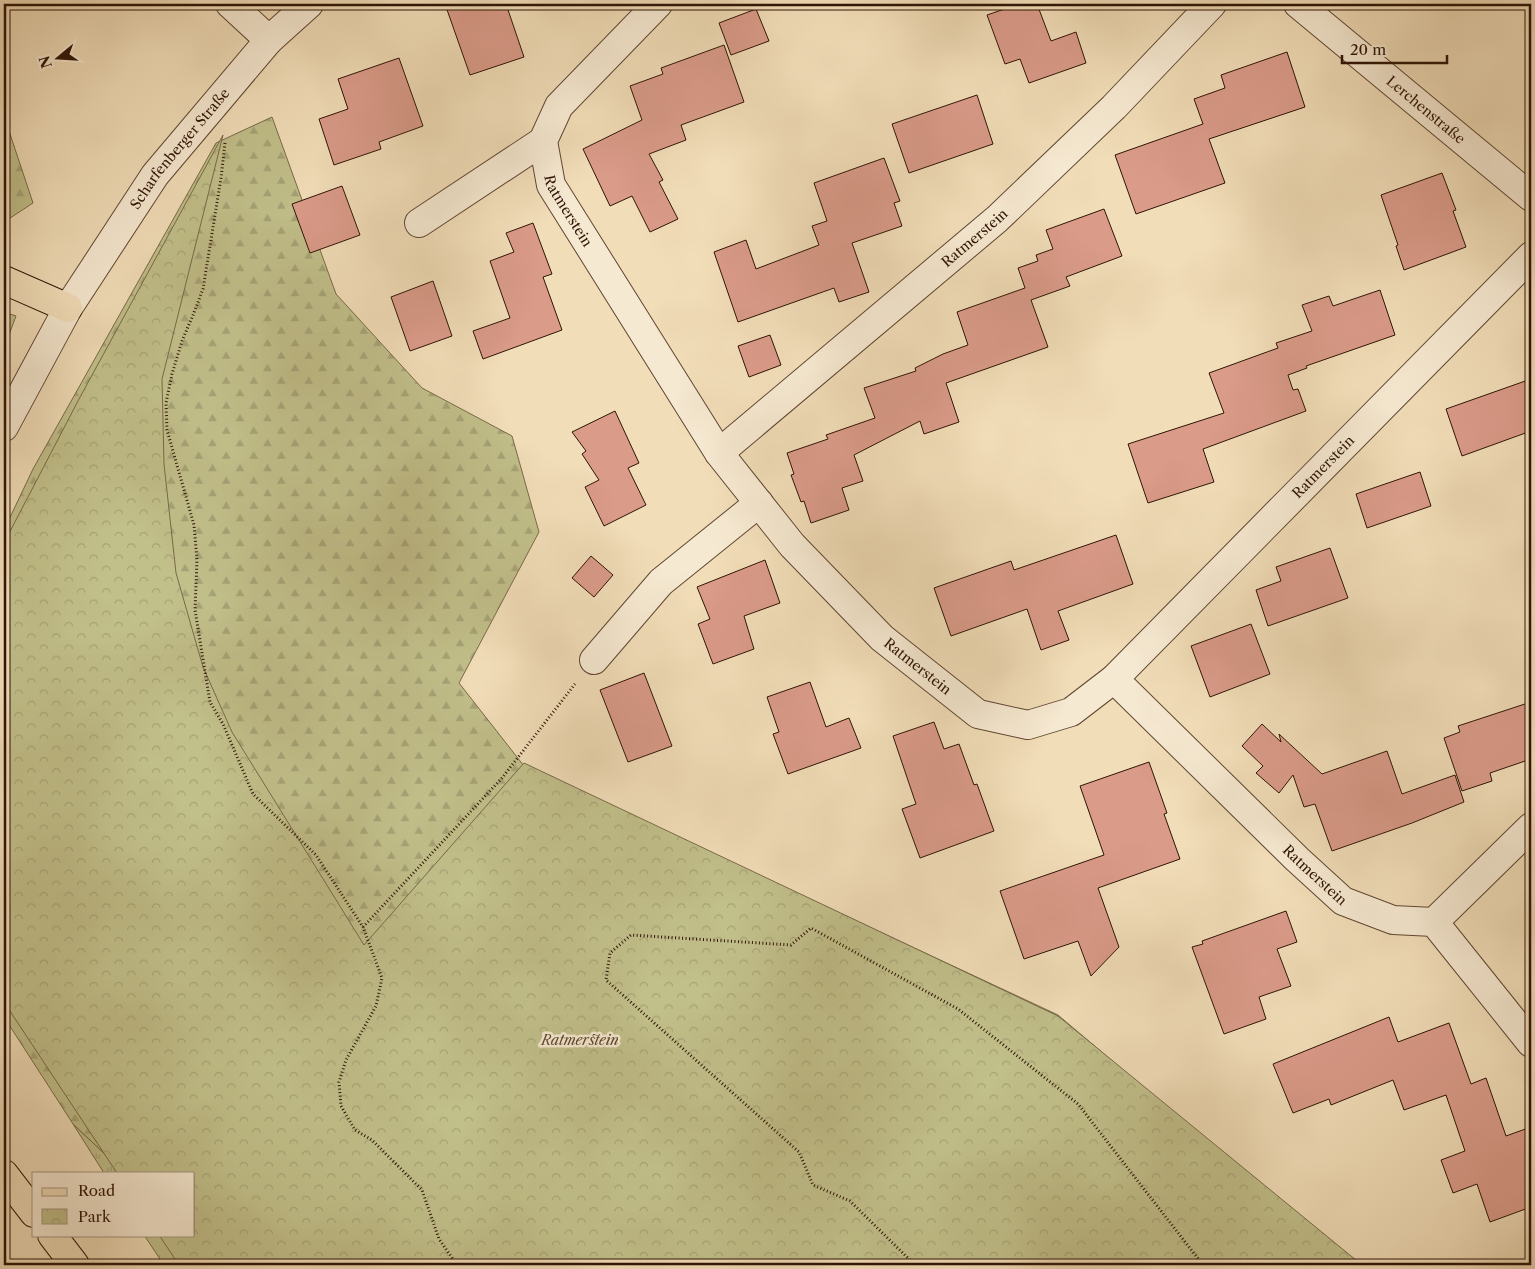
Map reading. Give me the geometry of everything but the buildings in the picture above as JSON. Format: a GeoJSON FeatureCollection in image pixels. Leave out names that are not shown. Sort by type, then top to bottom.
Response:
{"type":"FeatureCollection","features":[{"type":"Feature","properties":{"kind":"main road"},"geometry":{"type":"LineString","coordinates":[[4,280],[68,308]]}},
{"type":"Feature","properties":{"kind":"main road"},"geometry":{"type":"LineString","coordinates":[[4,1174],[32,1209]]}},
{"type":"Feature","properties":{"kind":"main road"},"geometry":{"type":"LineString","coordinates":[[53,1236],[75,1265]]}},
{"type":"Feature","properties":{"kind":"street"},"geometry":{"type":"LineString","coordinates":[[230,4],[269,40]]}},
{"type":"Feature","properties":{"kind":"street","name":"Scharfenberger Straße"},"geometry":{"type":"LineString","coordinates":[[4,427],[68,308],[155,175],[269,40],[309,4]]}},
{"type":"Feature","properties":{"kind":"street"},"geometry":{"type":"LineString","coordinates":[[419,223],[543,141],[559,106],[658,4]]}},
{"type":"Feature","properties":{"kind":"street","name":"Ratmerstein"},"geometry":{"type":"LineString","coordinates":[[719,453],[997,219],[1114,107],[1212,4]]}},
{"type":"Feature","properties":{"kind":"street","name":"Lerchenstraße"},"geometry":{"type":"LineString","coordinates":[[1298,4],[1531,197]]}},
{"type":"Feature","properties":{"kind":"street","name":"Ratmerstein"},"geometry":{"type":"LineString","coordinates":[[543,141],[552,185],[719,453],[792,545],[882,638],[978,714],[1028,725],[1071,712],[1114,679],[1531,256]]}},
{"type":"Feature","properties":{"kind":"street"},"geometry":{"type":"LineString","coordinates":[[594,660],[662,582],[759,502]]}},
{"type":"Feature","properties":{"kind":"street","name":"Ratmerstein"},"geometry":{"type":"LineString","coordinates":[[1114,679],[1297,859],[1343,901],[1393,920],[1434,922]]}},
{"type":"Feature","properties":{"kind":"street"},"geometry":{"type":"LineString","coordinates":[[1531,827],[1434,922],[1531,1043]]}},
{"type":"Feature","properties":{"kind":"path"},"geometry":{"type":"LineString","coordinates":[[225,141],[221,178],[203,288],[182,341],[166,402],[167,430],[194,525],[197,560],[195,610],[210,702],[223,724],[253,794],[316,855],[363,927],[382,978],[376,1006],[346,1060],[339,1082],[341,1106],[355,1130],[372,1140],[422,1190],[439,1239],[458,1265]]}},
{"type":"Feature","properties":{"kind":"path"},"geometry":{"type":"LineString","coordinates":[[363,927],[502,778],[594,660]]}},
{"type":"Feature","properties":{"kind":"path"},"geometry":{"type":"LineString","coordinates":[[915,1265],[850,1201],[813,1185],[799,1152],[606,980],[610,953],[632,935],[791,945],[811,928],[958,1010],[1078,1104],[1203,1265]]}},
{"type":"Feature","properties":{"kind":"green space"},"geometry":{"type":"Polygon","coordinates":[[[4,116],[33,203],[4,222],[4,116]]]}},
{"type":"Feature","properties":{"kind":"green space","name":"Ratmerstein"},"geometry":{"type":"Polygon","coordinates":[[[272,117],[336,294],[422,388],[512,436],[539,532],[459,683],[524,766],[1058,1015],[1353,1265],[338,1265],[195,1235],[195,1172],[124,1172],[73,1124],[4,1017],[4,530],[33,469],[216,143],[272,117]]]}},
{"type":"Feature","properties":{"kind":"green space","name":"Ratmerstein"},"geometry":{"type":"Polygon","coordinates":[[[223,135],[162,379],[164,464],[176,573],[203,667],[232,732],[364,945],[524,763],[1058,1016],[1362,1265],[179,1265],[160,1236],[195,1236],[195,1172],[116,1172],[4,1002],[4,543],[79,399],[223,135]]]}},
{"type":"Feature","properties":{"kind":"green space"},"geometry":{"type":"Polygon","coordinates":[[[4,312],[16,316],[4,348],[4,312]]]}},
{"type":"Feature","properties":{"kind":"green space"},"geometry":{"type":"Polygon","coordinates":[[[73,1124],[124,1172],[103,1172],[73,1124]]]}},
{"type":"Feature","properties":{"kind":"green space"},"geometry":{"type":"Polygon","coordinates":[[[145,1236],[181,1236],[192,1265],[164,1265],[145,1236]]]}}]}
